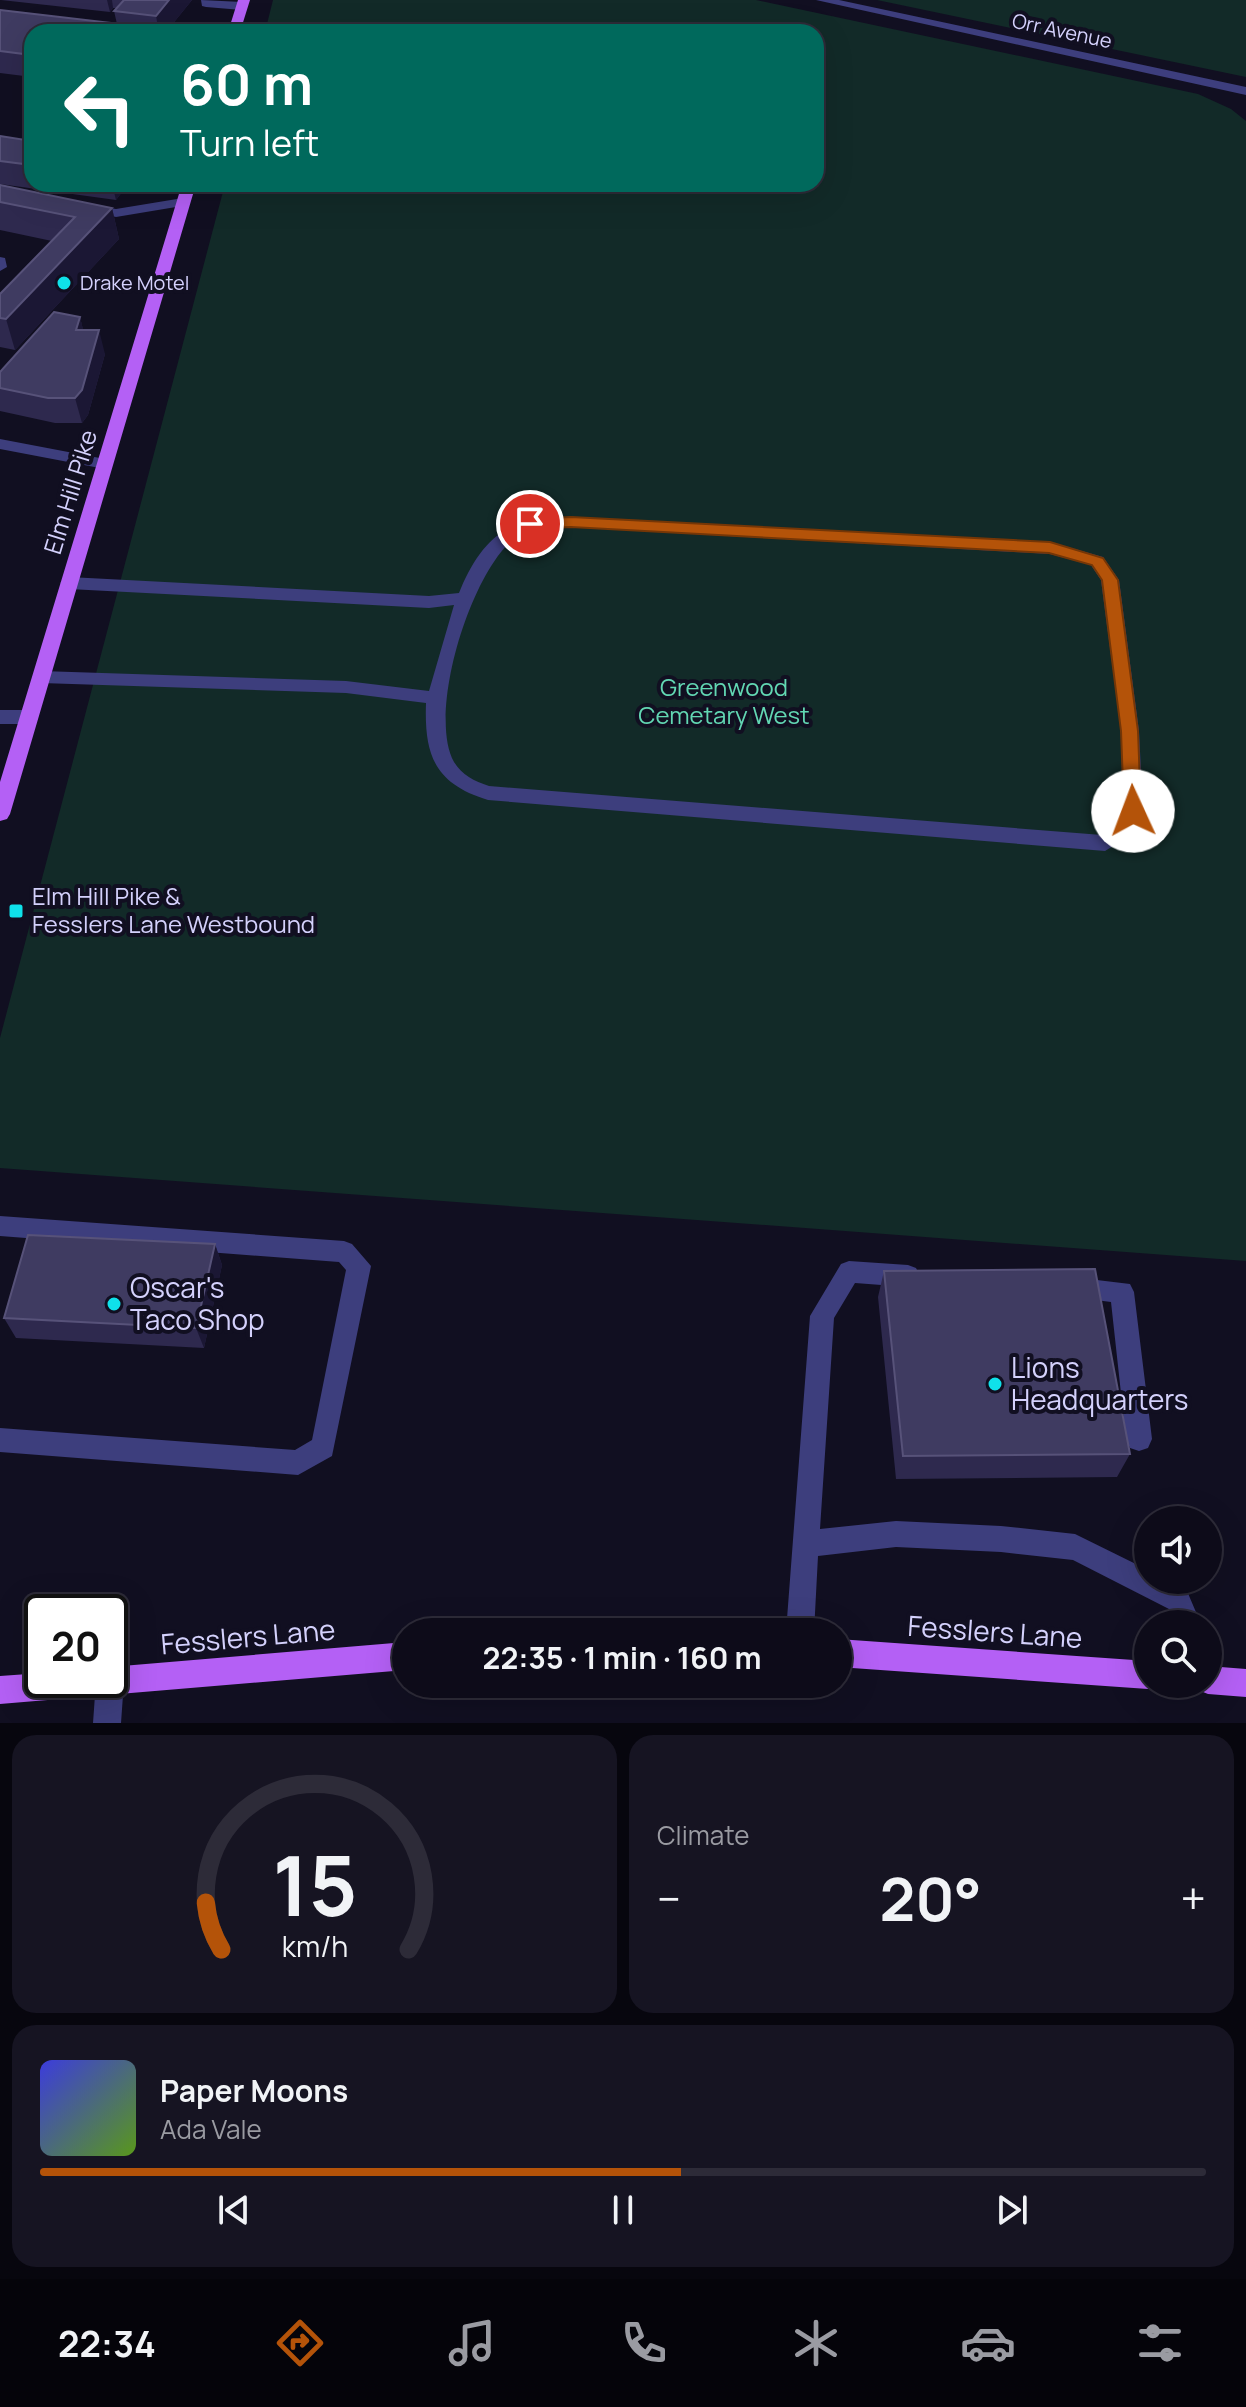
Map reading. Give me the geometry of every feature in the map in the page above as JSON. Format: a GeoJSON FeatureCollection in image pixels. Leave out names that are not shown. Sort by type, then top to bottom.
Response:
{"type":"FeatureCollection","features":[{"type":"Feature","properties":{"kind":"main road"},"geometry":{"type":"LineString","coordinates":[[236,24],[243,3]]}},
{"type":"Feature","properties":{"kind":"main road","name":"Elm Hill Pike"},"geometry":{"type":"LineString","coordinates":[[0,814],[186,192]]}},
{"type":"Feature","properties":{"kind":"main road","name":"Fesslers Lane"},"geometry":{"type":"LineString","coordinates":[[852,1654],[1134,1674]]}},
{"type":"Feature","properties":{"kind":"main road","name":"Fesslers Lane"},"geometry":{"type":"LineString","coordinates":[[128,1679],[392,1657]]}},
{"type":"Feature","properties":{"kind":"main road"},"geometry":{"type":"LineString","coordinates":[[1222,1678],[1246,1683]]}},
{"type":"Feature","properties":{"kind":"main road","name":"Fesslers Lane"},"geometry":{"type":"LineString","coordinates":[[0,1690],[24,1688]]}},
{"type":"Feature","properties":{"kind":"street"},"geometry":{"type":"LineString","coordinates":[[207,0],[206,3],[243,3]]}},
{"type":"Feature","properties":{"kind":"street","name":"Orr Avenue"},"geometry":{"type":"LineString","coordinates":[[822,0],[1246,91]]}},
{"type":"Feature","properties":{"kind":"street"},"geometry":{"type":"LineString","coordinates":[[72,206],[116,213],[183,202]]}},
{"type":"Feature","properties":{"kind":"street"},"geometry":{"type":"LineString","coordinates":[[0,261],[0,267]]}},
{"type":"Feature","properties":{"kind":"street"},"geometry":{"type":"LineString","coordinates":[[0,444],[105,464]]}},
{"type":"Feature","properties":{"kind":"street"},"geometry":{"type":"LineString","coordinates":[[571,522],[1050,548],[1097,561],[1110,580],[1130,731],[1133,811],[1126,829],[1105,843],[488,793],[462,784],[445,762],[434,735],[436,698],[483,557],[493,545],[515,529],[530,524],[571,522]]}},
{"type":"Feature","properties":{"kind":"street"},"geometry":{"type":"LineString","coordinates":[[69,583],[429,602],[467,598]]}},
{"type":"Feature","properties":{"kind":"street"},"geometry":{"type":"LineString","coordinates":[[41,677],[346,687],[436,698]]}},
{"type":"Feature","properties":{"kind":"street"},"geometry":{"type":"LineString","coordinates":[[0,717],[29,717]]}},
{"type":"Feature","properties":{"kind":"street"},"geometry":{"type":"LineString","coordinates":[[0,1226],[344,1252],[359,1266],[323,1447],[298,1463],[0,1440]]}},
{"type":"Feature","properties":{"kind":"street"},"geometry":{"type":"LineString","coordinates":[[801,1618],[822,1316],[849,1272],[925,1278]]}},
{"type":"Feature","properties":{"kind":"street"},"geometry":{"type":"LineString","coordinates":[[1046,1286],[1122,1292],[1139,1439]]}},
{"type":"Feature","properties":{"kind":"street"},"geometry":{"type":"LineString","coordinates":[[807,1544],[896,1534],[1001,1539],[1075,1547],[1178,1600],[1182,1610]]}},
{"type":"Feature","properties":{"kind":"street"},"geometry":{"type":"LineString","coordinates":[[107,1723],[109,1698]]}},
{"type":"Feature","properties":{"kind":"green space","name":"Greenwood Cemetary West"},"geometry":{"type":"Polygon","coordinates":[[[273,0],[756,0],[1198,94],[1231,109],[1246,121],[1246,1261],[0,1168],[0,1038],[223,192],[824,192],[824,24],[267,24],[273,0]]]}},
{"type":"Feature","properties":{"kind":"green space"},"geometry":{"type":"Polygon","coordinates":[[[877,0],[1246,0],[1246,77],[877,0]]]}},
{"type":"Feature","properties":{"kind":"building"},"geometry":{"type":"Polygon","coordinates":[[[124,0],[169,0],[156,16],[114,11],[124,0]]]}},
{"type":"Feature","properties":{"kind":"building"},"geometry":{"type":"Polygon","coordinates":[[[0,10],[120,24],[24,24],[24,54],[0,51],[0,10]]]}},
{"type":"Feature","properties":{"kind":"building"},"geometry":{"type":"Polygon","coordinates":[[[0,136],[24,140],[24,164],[0,161],[0,136]]]}},
{"type":"Feature","properties":{"kind":"building"},"geometry":{"type":"Polygon","coordinates":[[[0,185],[112,208],[6,319],[0,318],[0,294],[75,217],[0,202],[0,185]]]}},
{"type":"Feature","properties":{"kind":"building"},"geometry":{"type":"Polygon","coordinates":[[[54,312],[80,317],[76,330],[99,330],[82,390],[75,398],[48,398],[0,388],[0,372],[54,312]]]}},
{"type":"Feature","properties":{"kind":"building"},"geometry":{"type":"Polygon","coordinates":[[[28,1235],[215,1244],[196,1328],[4,1318],[28,1235]]]}},
{"type":"Feature","properties":{"kind":"building"},"geometry":{"type":"Polygon","coordinates":[[[1095,1269],[1130,1454],[903,1456],[884,1271],[1095,1269]]]}},
{"type":"Feature","properties":{"kind":"place","name":"Drake Motel"},"geometry":{"type":"Point","coordinates":[64,283]}},
{"type":"Feature","properties":{"kind":"place","name":"Elm Hill Pike & Fesslers Lane Westbound"},"geometry":{"type":"Point","coordinates":[16,911]}},
{"type":"Feature","properties":{"kind":"place","name":"Oscar's Taco Shop"},"geometry":{"type":"Point","coordinates":[114,1304]}},
{"type":"Feature","properties":{"kind":"place","name":"Lions Headquarters"},"geometry":{"type":"Point","coordinates":[995,1384]}},
{"type":"Feature","properties":{"kind":"route"},"geometry":{"type":"LineString","coordinates":[[530,524],[571,522],[1050,548],[1097,561],[1110,580],[1130,731],[1133,811]]}}]}
